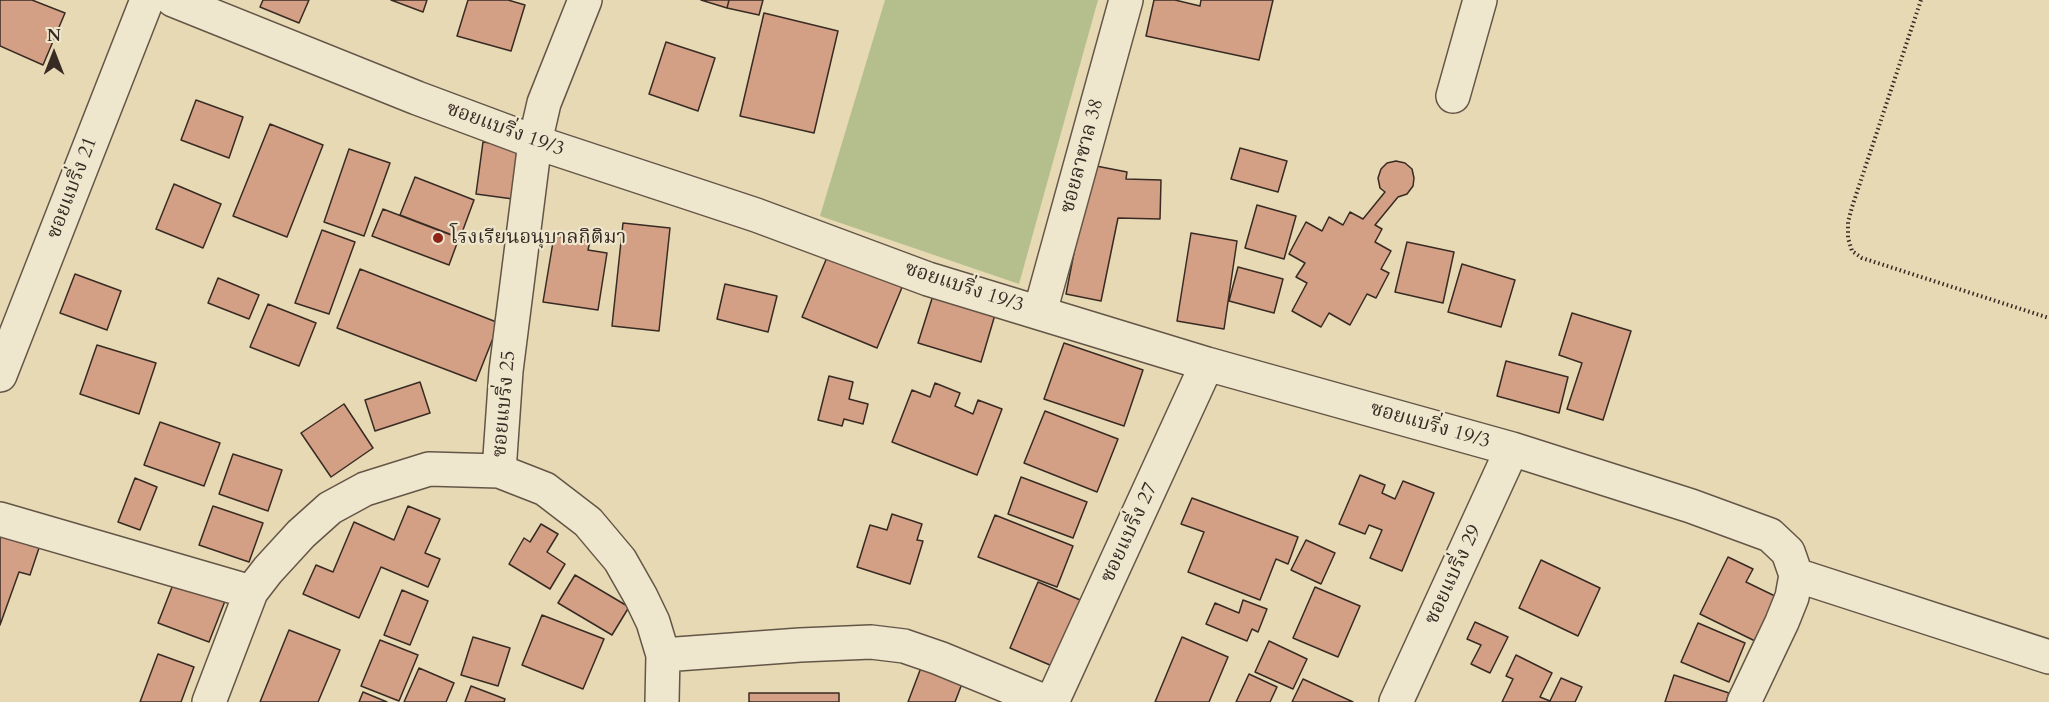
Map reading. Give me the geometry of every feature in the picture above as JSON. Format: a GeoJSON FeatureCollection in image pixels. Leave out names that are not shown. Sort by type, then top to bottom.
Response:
{"type":"FeatureCollection","features":[{"type":"Feature","properties":{"kind":"street","name":"ซอยแบริ่ง 21"},"geometry":{"type":"LineString","coordinates":[[0,375],[147,0]]}},
{"type":"Feature","properties":{"kind":"street","name":"ซอยแบริ่ง 19/3"},"geometry":{"type":"LineString","coordinates":[[173,0],[536,142],[756,214],[928,279],[1207,364],[1512,449],[1691,506],[1770,535],[1788,552],[1796,575]]}},
{"type":"Feature","properties":{"kind":"street","name":"ซอยแบริ่ง 25"},"geometry":{"type":"LineString","coordinates":[[585,0],[544,104],[536,142],[506,371],[499,471],[545,489],[588,522],[620,560],[641,597],[663,655],[662,702]]}},
{"type":"Feature","properties":{"kind":"street","name":"ซอยลาซาล 38"},"geometry":{"type":"LineString","coordinates":[[1040,312],[1126,0]]}},
{"type":"Feature","properties":{"kind":"street"},"geometry":{"type":"LineString","coordinates":[[1453,96],[1480,0]]}},
{"type":"Feature","properties":{"kind":"street","name":"ซอยแบริ่ง 27"},"geometry":{"type":"LineString","coordinates":[[1053,702],[1207,364]]}},
{"type":"Feature","properties":{"kind":"street","name":"ซอยแบริ่ง 29"},"geometry":{"type":"LineString","coordinates":[[1396,702],[1512,449]]}},
{"type":"Feature","properties":{"kind":"street"},"geometry":{"type":"LineString","coordinates":[[209,702],[251,592],[301,534],[330,508],[365,489],[429,469],[499,471]]}},
{"type":"Feature","properties":{"kind":"street"},"geometry":{"type":"LineString","coordinates":[[0,519],[251,592]]}},
{"type":"Feature","properties":{"kind":"street"},"geometry":{"type":"LineString","coordinates":[[1744,702],[1782,622],[1792,597],[1796,575],[2049,657]]}},
{"type":"Feature","properties":{"kind":"street"},"geometry":{"type":"LineString","coordinates":[[663,655],[800,645],[882,643],[904,646],[939,658],[1046,702]]}},
{"type":"Feature","properties":{"kind":"path"},"geometry":{"type":"LineString","coordinates":[[1921,0],[1850,214],[1848,238],[1852,251],[1862,258],[2049,318]]}},
{"type":"Feature","properties":{"kind":"green space"},"geometry":{"type":"Polygon","coordinates":[[[885,0],[1098,0],[1019,284],[820,216],[885,0]]]}},
{"type":"Feature","properties":{"kind":"building"},"geometry":{"type":"Polygon","coordinates":[[[0,0],[32,0],[65,13],[43,65],[0,46],[0,0]]]}},
{"type":"Feature","properties":{"kind":"building"},"geometry":{"type":"Polygon","coordinates":[[[263,0],[309,0],[299,23],[260,7],[263,0]]]}},
{"type":"Feature","properties":{"kind":"building"},"geometry":{"type":"Polygon","coordinates":[[[391,0],[427,0],[423,12],[391,0]]]}},
{"type":"Feature","properties":{"kind":"building"},"geometry":{"type":"Polygon","coordinates":[[[468,0],[508,0],[525,5],[511,51],[457,36],[468,0]]]}},
{"type":"Feature","properties":{"kind":"building"},"geometry":{"type":"Polygon","coordinates":[[[701,0],[729,0],[727,8],[701,0]]]}},
{"type":"Feature","properties":{"kind":"building"},"geometry":{"type":"Polygon","coordinates":[[[729,0],[763,0],[759,15],[727,8],[729,0]]]}},
{"type":"Feature","properties":{"kind":"building"},"geometry":{"type":"Polygon","coordinates":[[[1154,0],[1175,0],[1200,6],[1201,0],[1273,0],[1259,60],[1146,36],[1154,0]]]}},
{"type":"Feature","properties":{"kind":"building"},"geometry":{"type":"Polygon","coordinates":[[[764,13],[838,31],[814,133],[740,116],[764,13]]]}},
{"type":"Feature","properties":{"kind":"building"},"geometry":{"type":"Polygon","coordinates":[[[666,42],[715,58],[698,111],[649,94],[666,42]]]}},
{"type":"Feature","properties":{"kind":"building"},"geometry":{"type":"Polygon","coordinates":[[[196,100],[243,117],[229,158],[181,140],[196,100]]]}},
{"type":"Feature","properties":{"kind":"building"},"geometry":{"type":"Polygon","coordinates":[[[270,124],[323,145],[287,237],[233,216],[270,124]]]}},
{"type":"Feature","properties":{"kind":"building"},"geometry":{"type":"Polygon","coordinates":[[[483,142],[520,147],[513,199],[476,194],[483,142]]]}},
{"type":"Feature","properties":{"kind":"building"},"geometry":{"type":"Polygon","coordinates":[[[1240,148],[1287,161],[1278,192],[1231,179],[1240,148]]]}},
{"type":"Feature","properties":{"kind":"building"},"geometry":{"type":"Polygon","coordinates":[[[349,149],[390,163],[364,236],[324,222],[349,149]]]}},
{"type":"Feature","properties":{"kind":"building"},"geometry":{"type":"Polygon","coordinates":[[[1396,161],[1405,163],[1412,169],[1413,186],[1407,194],[1398,197],[1375,225],[1382,229],[1375,242],[1391,251],[1381,269],[1389,273],[1376,298],[1367,294],[1350,325],[1329,313],[1321,327],[1292,311],[1307,283],[1296,277],[1305,263],[1289,254],[1306,222],[1322,231],[1329,217],[1343,225],[1350,212],[1363,219],[1385,192],[1380,188],[1378,178],[1381,169],[1387,163],[1396,161]]]}},
{"type":"Feature","properties":{"kind":"building"},"geometry":{"type":"Polygon","coordinates":[[[1091,165],[1127,172],[1126,179],[1161,180],[1160,219],[1118,218],[1101,301],[1066,294],[1091,165]]]}},
{"type":"Feature","properties":{"kind":"building"},"geometry":{"type":"Polygon","coordinates":[[[415,177],[474,200],[460,238],[400,215],[415,177]]]}},
{"type":"Feature","properties":{"kind":"building"},"geometry":{"type":"Polygon","coordinates":[[[174,184],[221,204],[203,248],[156,229],[174,184]]]}},
{"type":"Feature","properties":{"kind":"building"},"geometry":{"type":"Polygon","coordinates":[[[1257,205],[1296,216],[1284,259],[1245,248],[1257,205]]]}},
{"type":"Feature","properties":{"kind":"building"},"geometry":{"type":"Polygon","coordinates":[[[383,209],[459,238],[449,265],[372,236],[383,209]]]}},
{"type":"Feature","properties":{"kind":"building"},"geometry":{"type":"Polygon","coordinates":[[[623,223],[670,228],[659,331],[612,326],[623,223]]]}},
{"type":"Feature","properties":{"kind":"building"},"geometry":{"type":"Polygon","coordinates":[[[322,230],[355,242],[329,314],[295,303],[322,230]]]}},
{"type":"Feature","properties":{"kind":"building"},"geometry":{"type":"Polygon","coordinates":[[[1191,233],[1237,241],[1224,329],[1177,321],[1191,233]]]}},
{"type":"Feature","properties":{"kind":"building"},"geometry":{"type":"Polygon","coordinates":[[[554,236],[590,241],[588,250],[607,253],[598,310],[543,302],[554,236]]]}},
{"type":"Feature","properties":{"kind":"building"},"geometry":{"type":"Polygon","coordinates":[[[1407,242],[1454,252],[1443,303],[1395,292],[1407,242]]]}},
{"type":"Feature","properties":{"kind":"building"},"geometry":{"type":"Polygon","coordinates":[[[828,255],[903,285],[877,348],[802,317],[828,255]]]}},
{"type":"Feature","properties":{"kind":"building"},"geometry":{"type":"Polygon","coordinates":[[[1462,264],[1515,280],[1501,327],[1448,312],[1462,264]]]}},
{"type":"Feature","properties":{"kind":"building"},"geometry":{"type":"Polygon","coordinates":[[[1238,267],[1283,279],[1274,313],[1229,301],[1238,267]]]}},
{"type":"Feature","properties":{"kind":"building"},"geometry":{"type":"Polygon","coordinates":[[[360,269],[499,323],[476,381],[337,328],[360,269]]]}},
{"type":"Feature","properties":{"kind":"building"},"geometry":{"type":"Polygon","coordinates":[[[75,274],[121,291],[107,330],[60,313],[75,274]]]}},
{"type":"Feature","properties":{"kind":"building"},"geometry":{"type":"Polygon","coordinates":[[[218,278],[259,295],[249,319],[208,303],[218,278]]]}},
{"type":"Feature","properties":{"kind":"building"},"geometry":{"type":"Polygon","coordinates":[[[725,284],[777,296],[768,332],[717,319],[725,284]]]}},
{"type":"Feature","properties":{"kind":"building"},"geometry":{"type":"Polygon","coordinates":[[[935,289],[997,308],[981,362],[918,343],[935,289]]]}},
{"type":"Feature","properties":{"kind":"building"},"geometry":{"type":"Polygon","coordinates":[[[268,304],[316,323],[299,366],[250,347],[268,304]]]}},
{"type":"Feature","properties":{"kind":"building"},"geometry":{"type":"Polygon","coordinates":[[[1572,313],[1631,331],[1603,420],[1567,409],[1582,363],[1559,355],[1572,313]]]}},
{"type":"Feature","properties":{"kind":"building"},"geometry":{"type":"Polygon","coordinates":[[[1064,343],[1143,370],[1124,426],[1044,399],[1064,343]]]}},
{"type":"Feature","properties":{"kind":"building"},"geometry":{"type":"Polygon","coordinates":[[[97,345],[156,363],[139,414],[80,394],[97,345]]]}},
{"type":"Feature","properties":{"kind":"building"},"geometry":{"type":"Polygon","coordinates":[[[1506,361],[1568,377],[1559,413],[1497,396],[1506,361]]]}},
{"type":"Feature","properties":{"kind":"building"},"geometry":{"type":"Polygon","coordinates":[[[829,376],[853,382],[849,399],[868,404],[863,424],[844,419],[842,426],[818,420],[829,376]]]}},
{"type":"Feature","properties":{"kind":"building"},"geometry":{"type":"Polygon","coordinates":[[[420,382],[430,413],[375,431],[365,400],[420,382]]]}},
{"type":"Feature","properties":{"kind":"building"},"geometry":{"type":"Polygon","coordinates":[[[935,383],[960,393],[955,406],[973,414],[978,400],[1002,409],[977,475],[892,442],[912,390],[930,397],[935,383]]]}},
{"type":"Feature","properties":{"kind":"building"},"geometry":{"type":"Polygon","coordinates":[[[344,404],[373,448],[331,477],[301,433],[344,404]]]}},
{"type":"Feature","properties":{"kind":"building"},"geometry":{"type":"Polygon","coordinates":[[[1045,411],[1118,439],[1097,492],[1024,463],[1045,411]]]}},
{"type":"Feature","properties":{"kind":"building"},"geometry":{"type":"Polygon","coordinates":[[[160,422],[220,443],[204,486],[144,465],[160,422]]]}},
{"type":"Feature","properties":{"kind":"building"},"geometry":{"type":"Polygon","coordinates":[[[233,454],[282,470],[268,511],[219,494],[233,454]]]}},
{"type":"Feature","properties":{"kind":"building"},"geometry":{"type":"Polygon","coordinates":[[[1360,475],[1385,485],[1382,493],[1395,499],[1403,481],[1434,493],[1402,571],[1370,558],[1382,530],[1369,525],[1365,534],[1339,524],[1360,475]]]}},
{"type":"Feature","properties":{"kind":"building"},"geometry":{"type":"Polygon","coordinates":[[[1021,477],[1087,502],[1073,538],[1008,514],[1021,477]]]}},
{"type":"Feature","properties":{"kind":"building"},"geometry":{"type":"Polygon","coordinates":[[[135,478],[157,487],[140,530],[118,522],[135,478]]]}},
{"type":"Feature","properties":{"kind":"building"},"geometry":{"type":"Polygon","coordinates":[[[1192,498],[1298,537],[1288,564],[1276,559],[1260,600],[1188,572],[1204,532],[1181,524],[1192,498]]]}},
{"type":"Feature","properties":{"kind":"building"},"geometry":{"type":"Polygon","coordinates":[[[213,506],[263,523],[249,562],[199,545],[213,506]]]}},
{"type":"Feature","properties":{"kind":"building"},"geometry":{"type":"Polygon","coordinates":[[[408,506],[440,519],[425,553],[440,559],[428,587],[381,567],[359,618],[303,594],[316,565],[333,572],[354,522],[394,540],[408,506]]]}},
{"type":"Feature","properties":{"kind":"building"},"geometry":{"type":"Polygon","coordinates":[[[892,514],[922,524],[917,540],[923,541],[910,584],[857,567],[870,525],[887,530],[892,514]]]}},
{"type":"Feature","properties":{"kind":"building"},"geometry":{"type":"Polygon","coordinates":[[[995,515],[1073,546],[1057,587],[978,557],[995,515]]]}},
{"type":"Feature","properties":{"kind":"building"},"geometry":{"type":"Polygon","coordinates":[[[541,524],[558,534],[547,552],[565,564],[550,589],[509,564],[524,538],[530,542],[541,524]]]}},
{"type":"Feature","properties":{"kind":"building"},"geometry":{"type":"Polygon","coordinates":[[[0,527],[41,542],[30,575],[19,572],[0,625],[0,527]]]}},
{"type":"Feature","properties":{"kind":"building"},"geometry":{"type":"Polygon","coordinates":[[[1306,540],[1335,553],[1321,584],[1291,570],[1306,540]]]}},
{"type":"Feature","properties":{"kind":"building"},"geometry":{"type":"Polygon","coordinates":[[[1728,557],[1753,569],[1746,582],[1777,597],[1755,641],[1700,614],[1728,557]]]}},
{"type":"Feature","properties":{"kind":"building"},"geometry":{"type":"Polygon","coordinates":[[[1541,560],[1600,588],[1578,636],[1519,608],[1541,560]]]}},
{"type":"Feature","properties":{"kind":"building"},"geometry":{"type":"Polygon","coordinates":[[[575,575],[629,607],[612,635],[558,603],[575,575]]]}},
{"type":"Feature","properties":{"kind":"building"},"geometry":{"type":"Polygon","coordinates":[[[174,582],[225,601],[209,642],[158,623],[174,582]]]}},
{"type":"Feature","properties":{"kind":"building"},"geometry":{"type":"Polygon","coordinates":[[[1038,582],[1085,602],[1057,668],[1010,648],[1038,582]]]}},
{"type":"Feature","properties":{"kind":"building"},"geometry":{"type":"Polygon","coordinates":[[[1315,587],[1360,606],[1338,657],[1293,638],[1315,587]]]}},
{"type":"Feature","properties":{"kind":"building"},"geometry":{"type":"Polygon","coordinates":[[[402,590],[428,601],[410,645],[384,635],[402,590]]]}},
{"type":"Feature","properties":{"kind":"building"},"geometry":{"type":"Polygon","coordinates":[[[1243,600],[1267,609],[1258,632],[1252,629],[1247,641],[1206,624],[1215,603],[1239,613],[1243,600]]]}},
{"type":"Feature","properties":{"kind":"building"},"geometry":{"type":"Polygon","coordinates":[[[542,615],[604,639],[583,689],[522,665],[542,615]]]}},
{"type":"Feature","properties":{"kind":"building"},"geometry":{"type":"Polygon","coordinates":[[[1475,622],[1508,637],[1490,673],[1471,664],[1481,645],[1467,639],[1475,622]]]}},
{"type":"Feature","properties":{"kind":"building"},"geometry":{"type":"Polygon","coordinates":[[[1698,623],[1745,643],[1729,682],[1681,662],[1698,623]]]}},
{"type":"Feature","properties":{"kind":"building"},"geometry":{"type":"Polygon","coordinates":[[[289,630],[340,650],[318,702],[260,702],[289,630]]]}},
{"type":"Feature","properties":{"kind":"building"},"geometry":{"type":"Polygon","coordinates":[[[473,637],[510,648],[498,686],[461,675],[473,637]]]}},
{"type":"Feature","properties":{"kind":"building"},"geometry":{"type":"Polygon","coordinates":[[[1182,637],[1228,657],[1209,702],[1155,702],[1182,637]]]}},
{"type":"Feature","properties":{"kind":"building"},"geometry":{"type":"Polygon","coordinates":[[[380,640],[418,655],[399,701],[361,686],[380,640]]]}},
{"type":"Feature","properties":{"kind":"building"},"geometry":{"type":"Polygon","coordinates":[[[1269,641],[1307,659],[1293,689],[1255,672],[1269,641]]]}},
{"type":"Feature","properties":{"kind":"building"},"geometry":{"type":"Polygon","coordinates":[[[158,654],[194,667],[181,702],[140,702],[158,654]]]}},
{"type":"Feature","properties":{"kind":"building"},"geometry":{"type":"Polygon","coordinates":[[[1516,655],[1552,673],[1540,697],[1550,701],[1561,678],[1582,687],[1575,702],[1502,702],[1513,679],[1506,676],[1516,655]]]}},
{"type":"Feature","properties":{"kind":"building"},"geometry":{"type":"Polygon","coordinates":[[[922,665],[963,681],[955,702],[908,702],[922,665]]]}},
{"type":"Feature","properties":{"kind":"building"},"geometry":{"type":"Polygon","coordinates":[[[419,668],[454,683],[446,702],[404,702],[419,668]]]}},
{"type":"Feature","properties":{"kind":"building"},"geometry":{"type":"Polygon","coordinates":[[[1249,674],[1277,687],[1270,702],[1236,702],[1249,674]]]}},
{"type":"Feature","properties":{"kind":"building"},"geometry":{"type":"Polygon","coordinates":[[[1674,675],[1729,693],[1726,702],[1665,702],[1674,675]]]}},
{"type":"Feature","properties":{"kind":"building"},"geometry":{"type":"Polygon","coordinates":[[[1303,679],[1353,702],[1292,702],[1303,679]]]}},
{"type":"Feature","properties":{"kind":"building"},"geometry":{"type":"Polygon","coordinates":[[[471,686],[505,699],[504,702],[465,702],[471,686]]]}},
{"type":"Feature","properties":{"kind":"building"},"geometry":{"type":"Polygon","coordinates":[[[363,692],[387,702],[359,702],[363,692]]]}},
{"type":"Feature","properties":{"kind":"building"},"geometry":{"type":"Polygon","coordinates":[[[749,693],[839,693],[839,702],[749,702],[749,693]]]}},
{"type":"Feature","properties":{"kind":"place","name":"โรงเรียนอนุบาลกิติมา"},"geometry":{"type":"Point","coordinates":[438,238]}}]}
